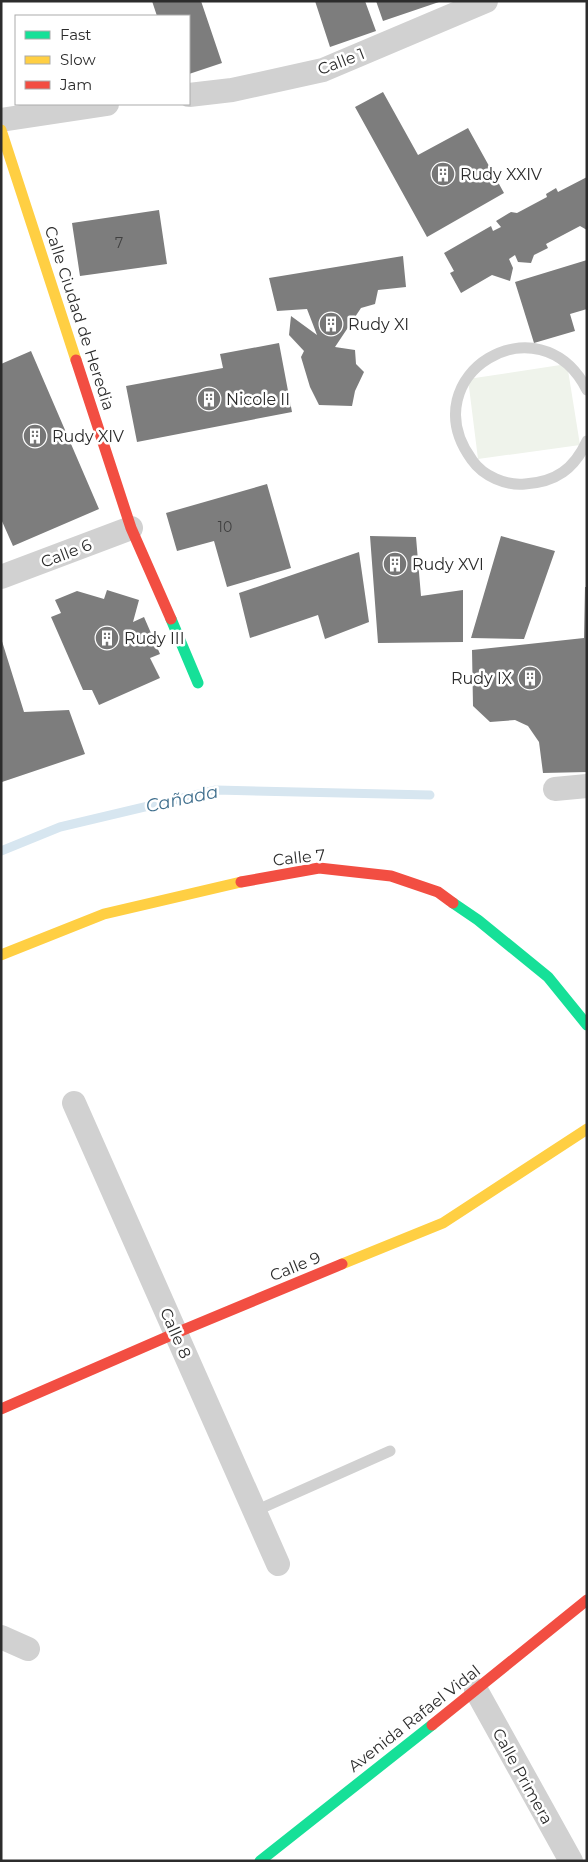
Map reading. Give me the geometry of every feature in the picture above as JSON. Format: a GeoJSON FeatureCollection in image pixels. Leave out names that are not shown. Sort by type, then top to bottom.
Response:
{"type":"FeatureCollection","features":[{"type":"Feature","properties":{"kind":"street","name":"Calle 1"},"geometry":{"type":"LineString","coordinates":[[190,95],[232,90],[323,70],[486,1]]}},
{"type":"Feature","properties":{"kind":"street"},"geometry":{"type":"LineString","coordinates":[[1,120],[100,105]]}},
{"type":"Feature","properties":{"kind":"street","name":"Calle Ciudad de Heredia"},"geometry":{"type":"LineString","coordinates":[[1,130],[131,528],[198,683]]}},
{"type":"Feature","properties":{"kind":"street","name":"Calle 6"},"geometry":{"type":"LineString","coordinates":[[1,577],[131,528]]}},
{"type":"Feature","properties":{"kind":"street"},"geometry":{"type":"LineString","coordinates":[[555,789],[587,786]]}},
{"type":"Feature","properties":{"kind":"street","name":"Calle 7"},"geometry":{"type":"LineString","coordinates":[[1,955],[104,914],[236,882],[319,868],[391,876],[438,892],[478,920],[548,977],[587,1025]]}},
{"type":"Feature","properties":{"kind":"street","name":"Calle 8"},"geometry":{"type":"LineString","coordinates":[[74,1103],[278,1564]]}},
{"type":"Feature","properties":{"kind":"street","name":"Calle 9"},"geometry":{"type":"LineString","coordinates":[[1,1408],[442,1223],[587,1129]]}},
{"type":"Feature","properties":{"kind":"street","name":"Avenida Rafael Vidal"},"geometry":{"type":"LineString","coordinates":[[260,1861],[587,1600]]}},
{"type":"Feature","properties":{"kind":"street"},"geometry":{"type":"LineString","coordinates":[[1,1637],[28,1649]]}},
{"type":"Feature","properties":{"kind":"street","name":"Calle Primera"},"geometry":{"type":"LineString","coordinates":[[476,1690],[571,1861]]}},
{"type":"Feature","properties":{"kind":"lane"},"geometry":{"type":"LineString","coordinates":[[587,390],[576,372],[559,356],[538,349],[516,348],[495,353],[476,366],[463,384],[456,404],[456,426],[462,448],[475,465],[495,479],[517,485],[541,483],[562,473],[579,457],[587,441]]}},
{"type":"Feature","properties":{"kind":"lane"},"geometry":{"type":"LineString","coordinates":[[255,1511],[390,1451]]}},
{"type":"Feature","properties":{"kind":"shaded area"},"geometry":{"type":"Polygon","coordinates":[[[567,364],[580,445],[478,459],[468,379],[567,364]]]}},
{"type":"Feature","properties":{"kind":"building"},"geometry":{"type":"Polygon","coordinates":[[[152,1],[201,1],[222,63],[190,74],[190,15],[157,15],[152,1]]]}},
{"type":"Feature","properties":{"kind":"building"},"geometry":{"type":"Polygon","coordinates":[[[315,1],[365,1],[376,31],[330,47],[315,1]]]}},
{"type":"Feature","properties":{"kind":"building"},"geometry":{"type":"Polygon","coordinates":[[[376,1],[439,1],[439,2],[383,21],[376,1]]]}},
{"type":"Feature","properties":{"kind":"building","name":"Rudy XXIV"},"geometry":{"type":"Polygon","coordinates":[[[383,92],[418,155],[468,128],[504,193],[427,237],[355,107],[383,92]]]}},
{"type":"Feature","properties":{"kind":"building"},"geometry":{"type":"Polygon","coordinates":[[[587,177],[587,230],[580,226],[546,244],[548,248],[534,255],[531,263],[518,262],[515,255],[509,259],[513,268],[510,281],[492,275],[461,293],[450,273],[454,271],[444,253],[491,226],[493,231],[501,227],[496,221],[511,212],[517,213],[547,197],[546,194],[556,188],[558,192],[587,177]]]}},
{"type":"Feature","properties":{"kind":"building"},"geometry":{"type":"Polygon","coordinates":[[[159,210],[167,264],[80,276],[72,223],[159,210]]]}},
{"type":"Feature","properties":{"kind":"building","name":"Rudy XI"},"geometry":{"type":"Polygon","coordinates":[[[403,256],[406,287],[378,290],[375,304],[361,308],[335,347],[355,350],[356,364],[364,372],[355,391],[352,406],[319,405],[310,387],[301,357],[304,351],[289,335],[291,316],[317,335],[307,309],[277,311],[269,278],[403,256]]]}},
{"type":"Feature","properties":{"kind":"building"},"geometry":{"type":"Polygon","coordinates":[[[587,260],[587,309],[570,314],[575,331],[534,343],[515,282],[587,260]]]}},
{"type":"Feature","properties":{"kind":"building","name":"Nicole II"},"geometry":{"type":"Polygon","coordinates":[[[279,343],[292,412],[137,442],[126,386],[223,368],[220,354],[279,343]]]}},
{"type":"Feature","properties":{"kind":"building","name":"Rudy XIV"},"geometry":{"type":"Polygon","coordinates":[[[31,351],[99,509],[13,546],[1,519],[1,364],[31,351]]]}},
{"type":"Feature","properties":{"kind":"building"},"geometry":{"type":"Polygon","coordinates":[[[267,484],[291,568],[227,587],[214,541],[177,551],[166,513],[267,484]]]}},
{"type":"Feature","properties":{"kind":"building","name":"Rudy XVI"},"geometry":{"type":"Polygon","coordinates":[[[370,536],[416,537],[421,596],[463,590],[463,642],[378,643],[370,536]]]}},
{"type":"Feature","properties":{"kind":"building"},"geometry":{"type":"Polygon","coordinates":[[[501,536],[555,551],[524,639],[471,638],[501,536]]]}},
{"type":"Feature","properties":{"kind":"building"},"geometry":{"type":"Polygon","coordinates":[[[359,552],[369,622],[325,639],[318,615],[250,638],[239,593],[359,552]]]}},
{"type":"Feature","properties":{"kind":"building","name":"Rudy IX"},"geometry":{"type":"Polygon","coordinates":[[[585,587],[587,587],[587,772],[543,773],[539,742],[528,726],[515,720],[490,722],[473,706],[472,650],[584,638],[585,587]]]}},
{"type":"Feature","properties":{"kind":"building","name":"Rudy III"},"geometry":{"type":"Polygon","coordinates":[[[107,590],[139,600],[133,622],[144,617],[160,654],[150,658],[160,678],[99,705],[92,690],[83,690],[51,617],[61,613],[55,600],[77,591],[104,599],[107,590]]]}},
{"type":"Feature","properties":{"kind":"building"},"geometry":{"type":"Polygon","coordinates":[[[1,638],[24,712],[69,710],[85,754],[2,782],[1,638]]]}},
{"type":"Feature","properties":{"kind":"waterway","name":"Cañada"},"geometry":{"type":"LineString","coordinates":[[1,851],[60,827],[216,790],[430,795]]}},
{"type":"Feature","properties":{"kind":"traffic: fast"},"geometry":{"type":"LineString","coordinates":[[171,619],[198,683]]}},
{"type":"Feature","properties":{"kind":"traffic: fast"},"geometry":{"type":"LineString","coordinates":[[453,903],[478,920],[548,977],[587,1025]]}},
{"type":"Feature","properties":{"kind":"traffic: fast"},"geometry":{"type":"LineString","coordinates":[[260,1861],[432,1725]]}},
{"type":"Feature","properties":{"kind":"traffic: slow"},"geometry":{"type":"LineString","coordinates":[[1,130],[76,360]]}},
{"type":"Feature","properties":{"kind":"traffic: slow"},"geometry":{"type":"LineString","coordinates":[[1,955],[104,914],[241,882]]}},
{"type":"Feature","properties":{"kind":"traffic: slow"},"geometry":{"type":"LineString","coordinates":[[342,1264],[443,1223],[587,1129]]}},
{"type":"Feature","properties":{"kind":"traffic: jam"},"geometry":{"type":"LineString","coordinates":[[76,360],[131,528],[171,619]]}},
{"type":"Feature","properties":{"kind":"traffic: jam"},"geometry":{"type":"LineString","coordinates":[[241,882],[319,868],[391,876],[438,892],[453,903]]}},
{"type":"Feature","properties":{"kind":"traffic: jam"},"geometry":{"type":"LineString","coordinates":[[1,1409],[342,1264]]}},
{"type":"Feature","properties":{"kind":"traffic: jam"},"geometry":{"type":"LineString","coordinates":[[432,1725],[587,1600]]}},
{"type":"Feature","properties":{"kind":"place","name":"Rudy XXIV"},"geometry":{"type":"Point","coordinates":[443,174]}},
{"type":"Feature","properties":{"kind":"place","name":"Rudy XI"},"geometry":{"type":"Point","coordinates":[331,324]}},
{"type":"Feature","properties":{"kind":"place","name":"Nicole II"},"geometry":{"type":"Point","coordinates":[209,399]}},
{"type":"Feature","properties":{"kind":"place","name":"Rudy XIV"},"geometry":{"type":"Point","coordinates":[35,436]}},
{"type":"Feature","properties":{"kind":"place","name":"Rudy XVI"},"geometry":{"type":"Point","coordinates":[395,564]}},
{"type":"Feature","properties":{"kind":"place","name":"Rudy III"},"geometry":{"type":"Point","coordinates":[107,638]}},
{"type":"Feature","properties":{"kind":"place","name":"Rudy IX"},"geometry":{"type":"Point","coordinates":[530,678]}}]}
